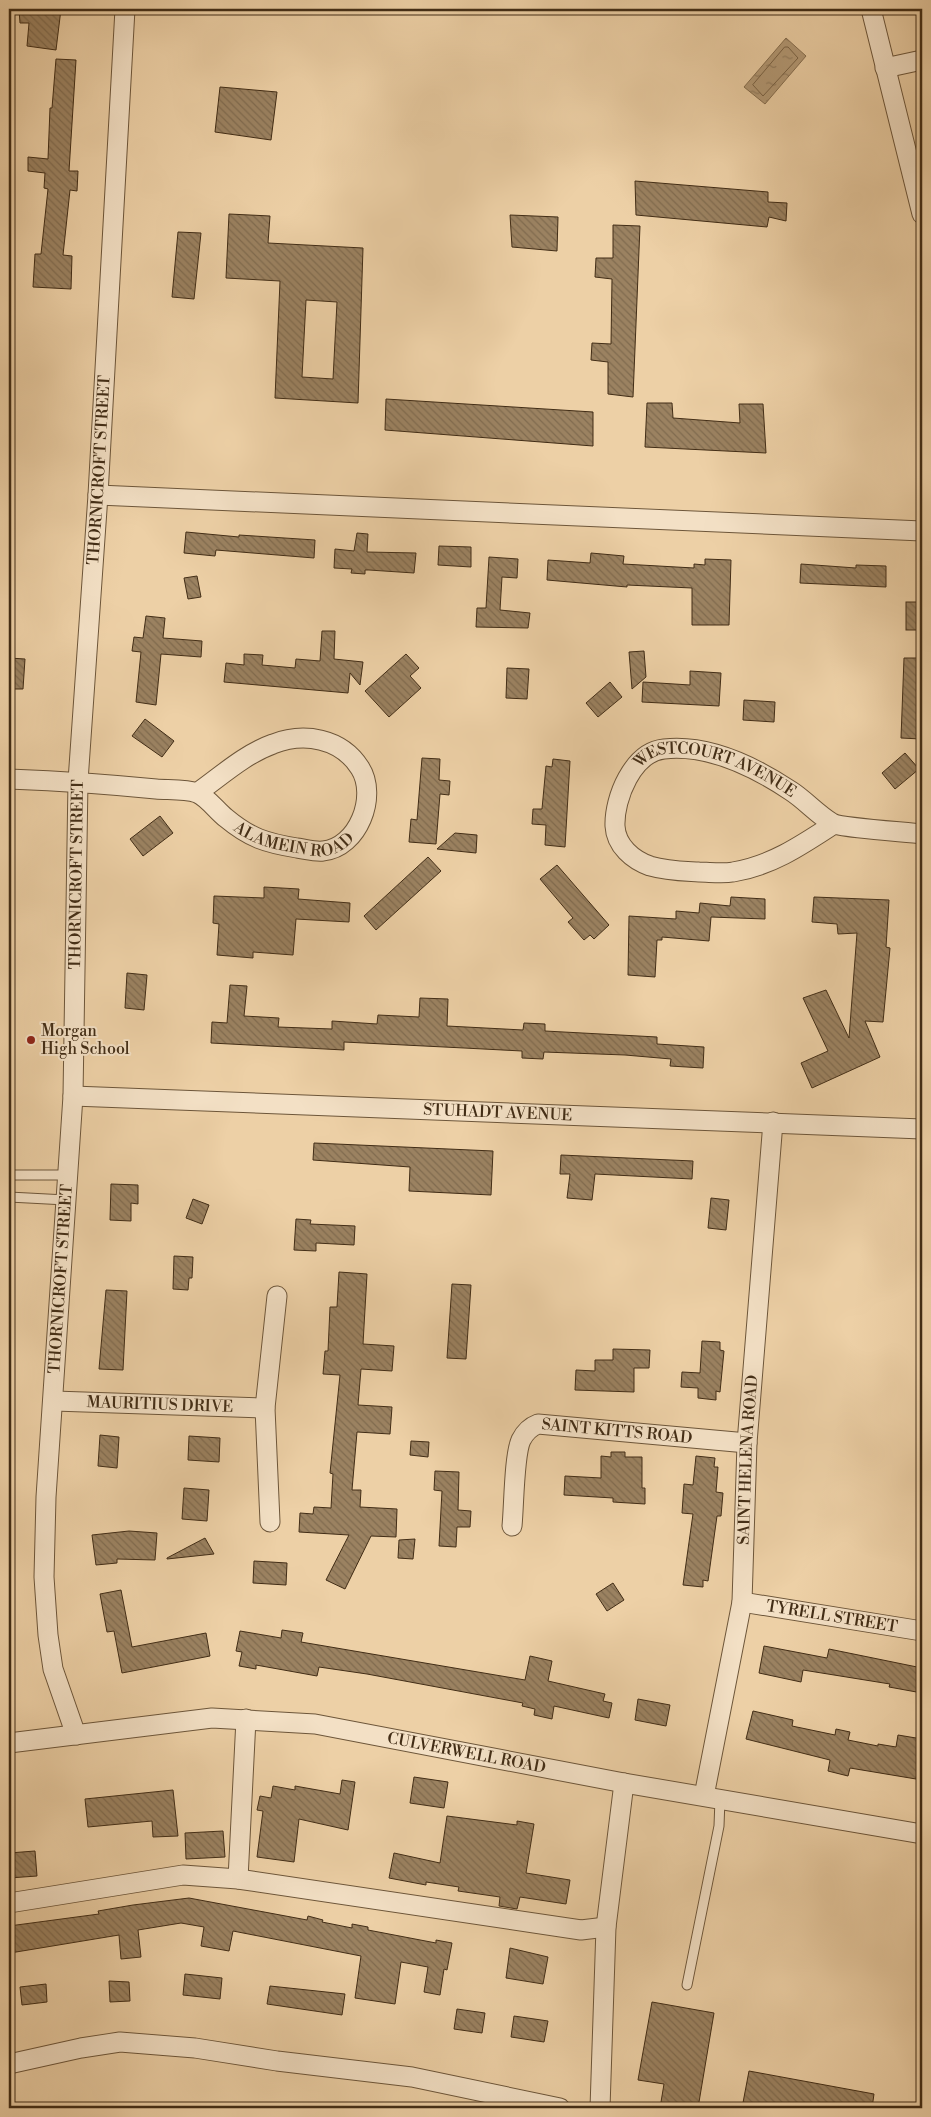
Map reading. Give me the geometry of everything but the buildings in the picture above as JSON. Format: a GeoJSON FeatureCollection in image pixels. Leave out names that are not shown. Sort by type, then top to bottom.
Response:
{"type":"FeatureCollection","features":[{"type":"Feature","properties":{"kind":"street","name":"THORNICROFT STREET"},"geometry":{"type":"LineString","coordinates":[[76,1735],[53,1669],[44,1576],[46,1497],[54,1401],[73,1096],[78,781],[98,495],[125,9]]}},
{"type":"Feature","properties":{"kind":"street"},"geometry":{"type":"LineString","coordinates":[[871,9],[922,214]]}},
{"type":"Feature","properties":{"kind":"street"},"geometry":{"type":"LineString","coordinates":[[885,68],[922,60]]}},
{"type":"Feature","properties":{"kind":"street"},"geometry":{"type":"LineString","coordinates":[[98,495],[922,531]]}},
{"type":"Feature","properties":{"kind":"street","name":"ALAMEIN ROAD"},"geometry":{"type":"LineString","coordinates":[[302,736],[319,738],[345,751],[360,768],[365,783],[366,802],[361,821],[352,834],[332,850],[320,851],[269,843],[250,837],[197,793],[250,755],[273,744],[302,736]]}},
{"type":"Feature","properties":{"kind":"street","name":"WESTCOURT AVENUE"},"geometry":{"type":"LineString","coordinates":[[664,749],[704,751],[720,755],[790,790],[834,824],[790,853],[765,864],[731,873],[667,871],[642,863],[626,852],[615,826],[620,794],[628,776],[639,761],[651,752],[664,749]]}},
{"type":"Feature","properties":{"kind":"street"},"geometry":{"type":"LineString","coordinates":[[9,779],[78,781],[197,793]]}},
{"type":"Feature","properties":{"kind":"street"},"geometry":{"type":"LineString","coordinates":[[834,824],[922,834]]}},
{"type":"Feature","properties":{"kind":"street","name":"STUHADT AVENUE"},"geometry":{"type":"LineString","coordinates":[[73,1096],[922,1129]]}},
{"type":"Feature","properties":{"kind":"street","name":"SAINT HELENA ROAD"},"geometry":{"type":"LineString","coordinates":[[712,1797],[742,1602],[747,1443],[772,1122]]}},
{"type":"Feature","properties":{"kind":"street"},"geometry":{"type":"LineString","coordinates":[[270,1522],[265,1408],[277,1296]]}},
{"type":"Feature","properties":{"kind":"street","name":"MAURITIUS DRIVE"},"geometry":{"type":"LineString","coordinates":[[54,1401],[265,1408]]}},
{"type":"Feature","properties":{"kind":"street","name":"SAINT KITTS ROAD"},"geometry":{"type":"LineString","coordinates":[[512,1526],[519,1447],[525,1433],[530,1427],[538,1424],[747,1443]]}},
{"type":"Feature","properties":{"kind":"street","name":"TYRELL STREET"},"geometry":{"type":"LineString","coordinates":[[742,1602],[922,1631]]}},
{"type":"Feature","properties":{"kind":"street","name":"CULVERWELL ROAD"},"geometry":{"type":"LineString","coordinates":[[9,1743],[212,1718],[315,1724],[624,1783],[922,1834]]}},
{"type":"Feature","properties":{"kind":"street"},"geometry":{"type":"LineString","coordinates":[[238,1879],[246,1719]]}},
{"type":"Feature","properties":{"kind":"street"},"geometry":{"type":"LineString","coordinates":[[600,2108],[606,1927],[624,1783]]}},
{"type":"Feature","properties":{"kind":"street"},"geometry":{"type":"LineString","coordinates":[[9,1903],[184,1875],[238,1879],[581,1930],[606,1927]]}},
{"type":"Feature","properties":{"kind":"street"},"geometry":{"type":"LineString","coordinates":[[9,2064],[81,2048],[120,2042],[195,2048],[277,2061],[412,2077],[560,2108]]}},
{"type":"Feature","properties":{"kind":"lane"},"geometry":{"type":"LineString","coordinates":[[9,1175],[67,1175]]}},
{"type":"Feature","properties":{"kind":"lane"},"geometry":{"type":"LineString","coordinates":[[9,1197],[66,1200]]}},
{"type":"Feature","properties":{"kind":"lane"},"geometry":{"type":"LineString","coordinates":[[687,1985],[719,1826],[712,1797]]}},
{"type":"Feature","properties":{"kind":"water"},"geometry":{"type":"Polygon","coordinates":[[[786,38],[806,56],[765,104],[744,87],[786,38]]]}},
{"type":"Feature","properties":{"kind":"place","name":"Morgan High School"},"geometry":{"type":"Point","coordinates":[31,1040]}}]}
